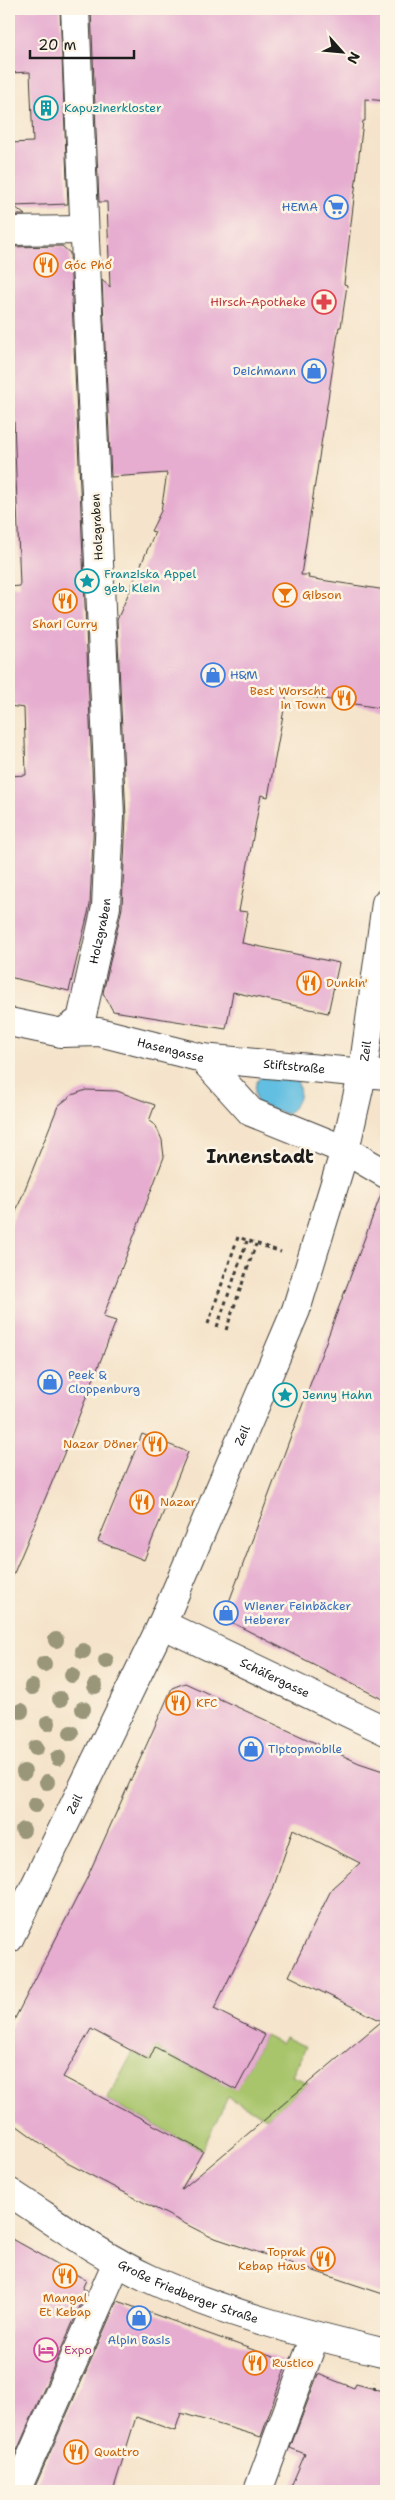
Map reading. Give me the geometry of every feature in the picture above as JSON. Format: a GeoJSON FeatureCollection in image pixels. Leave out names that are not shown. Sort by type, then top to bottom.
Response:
{"type":"FeatureCollection","features":[{"type":"Feature","properties":{"kind":"street","name":"Holzgraben"},"geometry":{"type":"LineString","coordinates":[[62,1033],[81,1020],[90,986],[106,907],[110,816],[83,230],[75,9]]}},
{"type":"Feature","properties":{"kind":"street"},"geometry":{"type":"LineString","coordinates":[[9,231],[83,230]]}},
{"type":"Feature","properties":{"kind":"street","name":"Zeil"},"geometry":{"type":"LineString","coordinates":[[9,1939],[162,1624],[296,1310],[345,1150],[375,1073],[386,903]]}},
{"type":"Feature","properties":{"kind":"street","name":"Hasengasse"},"geometry":{"type":"LineString","coordinates":[[9,1022],[62,1033],[99,1032],[202,1058],[251,1112],[345,1150],[386,1174]]}},
{"type":"Feature","properties":{"kind":"street","name":"Stiftstraße"},"geometry":{"type":"LineString","coordinates":[[202,1058],[375,1073]]}},
{"type":"Feature","properties":{"kind":"street","name":"Schäfergasse"},"geometry":{"type":"LineString","coordinates":[[162,1624],[386,1731]]}},
{"type":"Feature","properties":{"kind":"street","name":"Große Friedberger Straße"},"geometry":{"type":"LineString","coordinates":[[9,2192],[117,2262],[183,2294],[315,2336],[386,2354]]}},
{"type":"Feature","properties":{"kind":"street"},"geometry":{"type":"LineString","coordinates":[[16,2491],[117,2262]]}},
{"type":"Feature","properties":{"kind":"street"},"geometry":{"type":"LineString","coordinates":[[258,2491],[315,2336]]}},
{"type":"Feature","properties":{"kind":"path"},"geometry":{"type":"LineString","coordinates":[[208,1324],[238,1238],[311,1262]]}},
{"type":"Feature","properties":{"kind":"path"},"geometry":{"type":"LineString","coordinates":[[217,1327],[247,1241]]}},
{"type":"Feature","properties":{"kind":"path"},"geometry":{"type":"LineString","coordinates":[[226,1330],[256,1244]]}},
{"type":"Feature","properties":{"kind":"green space"},"geometry":{"type":"Polygon","coordinates":[[[265,2035],[281,2043],[285,2037],[306,2047],[292,2076],[309,2083],[267,2118],[228,2097],[202,2150],[107,2100],[133,2052],[148,2060],[155,2047],[213,2078],[242,2078],[265,2035]]]}},
{"type":"Feature","properties":{"kind":"water"},"geometry":{"type":"Polygon","coordinates":[[[264,1073],[295,1076],[300,1092],[299,1097],[295,1106],[286,1114],[257,1103],[255,1087],[264,1073]]]}},
{"type":"Feature","properties":{"kind":"building","name":"Kapuzinerkloster"},"geometry":{"type":"Polygon","coordinates":[[[9,9],[60,9],[68,204],[14,206],[25,215],[9,215],[9,143],[33,142],[30,72],[9,73],[9,9]]]}},
{"type":"Feature","properties":{"kind":"building"},"geometry":{"type":"Polygon","coordinates":[[[91,9],[386,9],[386,101],[365,99],[365,121],[363,121],[344,284],[347,285],[301,575],[309,575],[308,578],[386,590],[386,709],[287,693],[268,797],[261,795],[239,911],[248,912],[242,943],[339,963],[328,1013],[233,992],[226,1029],[113,1011],[103,993],[122,908],[126,817],[117,620],[155,532],[151,531],[161,511],[167,473],[111,477],[102,280],[110,287],[107,202],[99,202],[91,9]]]}},
{"type":"Feature","properties":{"kind":"building"},"geometry":{"type":"Polygon","coordinates":[[[62,246],[70,253],[94,816],[90,905],[69,991],[9,977],[9,776],[26,775],[24,708],[9,706],[9,587],[20,586],[14,421],[9,422],[9,247],[62,246]]]}},
{"type":"Feature","properties":{"kind":"building"},"geometry":{"type":"Polygon","coordinates":[[[86,1090],[117,1091],[155,1105],[149,1121],[156,1126],[162,1140],[164,1157],[103,1317],[116,1321],[68,1444],[9,1585],[9,1229],[58,1106],[72,1095],[86,1090]]]}},
{"type":"Feature","properties":{"kind":"building"},"geometry":{"type":"Polygon","coordinates":[[[383,1189],[386,1190],[386,1701],[223,1618],[383,1189]]]}},
{"type":"Feature","properties":{"kind":"building"},"geometry":{"type":"Polygon","coordinates":[[[142,1434],[188,1452],[144,1560],[98,1541],[142,1434]]]}},
{"type":"Feature","properties":{"kind":"building"},"geometry":{"type":"Polygon","coordinates":[[[185,1683],[359,1763],[386,1772],[386,2295],[209,2236],[69,2164],[9,2120],[9,2030],[86,1880],[172,1688],[185,1683]],[[293,1829],[273,1889],[214,2009],[265,2035],[236,2090],[155,2047],[149,2060],[91,2029],[63,2077],[203,2151],[181,2190],[382,2021],[289,1976],[332,1888],[360,1863],[293,1829]]]}},
{"type":"Feature","properties":{"kind":"building"},"geometry":{"type":"Polygon","coordinates":[[[9,2237],[86,2280],[82,2289],[87,2290],[9,2469],[9,2237]]]}},
{"type":"Feature","properties":{"kind":"building"},"geometry":{"type":"Polygon","coordinates":[[[117,2301],[287,2362],[261,2437],[181,2413],[175,2431],[136,2417],[113,2491],[33,2491],[117,2301]]]}},
{"type":"Feature","properties":{"kind":"building"},"geometry":{"type":"Polygon","coordinates":[[[318,2374],[354,2388],[356,2384],[386,2392],[386,2491],[289,2491],[305,2454],[290,2448],[318,2374]]]}},
{"type":"Feature","properties":{"kind":"place","name":"Kapuzinerkloster"},"geometry":{"type":"Point","coordinates":[46,108]}},
{"type":"Feature","properties":{"kind":"place","name":"HEMA"},"geometry":{"type":"Point","coordinates":[336,207]}},
{"type":"Feature","properties":{"kind":"place","name":"Góc Phố"},"geometry":{"type":"Point","coordinates":[46,265]}},
{"type":"Feature","properties":{"kind":"place","name":"Hirsch-Apotheke"},"geometry":{"type":"Point","coordinates":[324,302]}},
{"type":"Feature","properties":{"kind":"place","name":"Deichmann"},"geometry":{"type":"Point","coordinates":[314,371]}},
{"type":"Feature","properties":{"kind":"place","name":"Franziska Appel geb. Klein"},"geometry":{"type":"Point","coordinates":[87,581]}},
{"type":"Feature","properties":{"kind":"place","name":"Gibson"},"geometry":{"type":"Point","coordinates":[285,595]}},
{"type":"Feature","properties":{"kind":"place","name":"Shari Curry"},"geometry":{"type":"Point","coordinates":[65,601]}},
{"type":"Feature","properties":{"kind":"place","name":"H&M"},"geometry":{"type":"Point","coordinates":[213,675]}},
{"type":"Feature","properties":{"kind":"place","name":"Best Worscht in Town"},"geometry":{"type":"Point","coordinates":[344,698]}},
{"type":"Feature","properties":{"kind":"place","name":"Dunkin'"},"geometry":{"type":"Point","coordinates":[309,983]}},
{"type":"Feature","properties":{"kind":"place","name":"Peek & Cloppenburg"},"geometry":{"type":"Point","coordinates":[50,1382]}},
{"type":"Feature","properties":{"kind":"place","name":"Jenny Hahn"},"geometry":{"type":"Point","coordinates":[285,1395]}},
{"type":"Feature","properties":{"kind":"place","name":"Nazar Döner"},"geometry":{"type":"Point","coordinates":[155,1444]}},
{"type":"Feature","properties":{"kind":"place","name":"Nazar"},"geometry":{"type":"Point","coordinates":[142,1502]}},
{"type":"Feature","properties":{"kind":"place","name":"Wiener Feinbäcker Heberer"},"geometry":{"type":"Point","coordinates":[226,1613]}},
{"type":"Feature","properties":{"kind":"place","name":"KFC"},"geometry":{"type":"Point","coordinates":[178,1703]}},
{"type":"Feature","properties":{"kind":"place","name":"Tiptopmobile"},"geometry":{"type":"Point","coordinates":[251,1749]}},
{"type":"Feature","properties":{"kind":"place","name":"Toprak Kebap Haus"},"geometry":{"type":"Point","coordinates":[323,2259]}},
{"type":"Feature","properties":{"kind":"place","name":"Mangal Et Kebap"},"geometry":{"type":"Point","coordinates":[65,2276]}},
{"type":"Feature","properties":{"kind":"place","name":"Alpin Basis"},"geometry":{"type":"Point","coordinates":[139,2318]}},
{"type":"Feature","properties":{"kind":"place","name":"Expo"},"geometry":{"type":"Point","coordinates":[46,2350]}},
{"type":"Feature","properties":{"kind":"place","name":"Rustico"},"geometry":{"type":"Point","coordinates":[255,2363]}},
{"type":"Feature","properties":{"kind":"place","name":"Quattro"},"geometry":{"type":"Point","coordinates":[76,2452]}},
{"type":"Feature","properties":{"kind":"district","name":"Innenstadt"},"geometry":{"type":"Point","coordinates":[260,1157]}}]}
